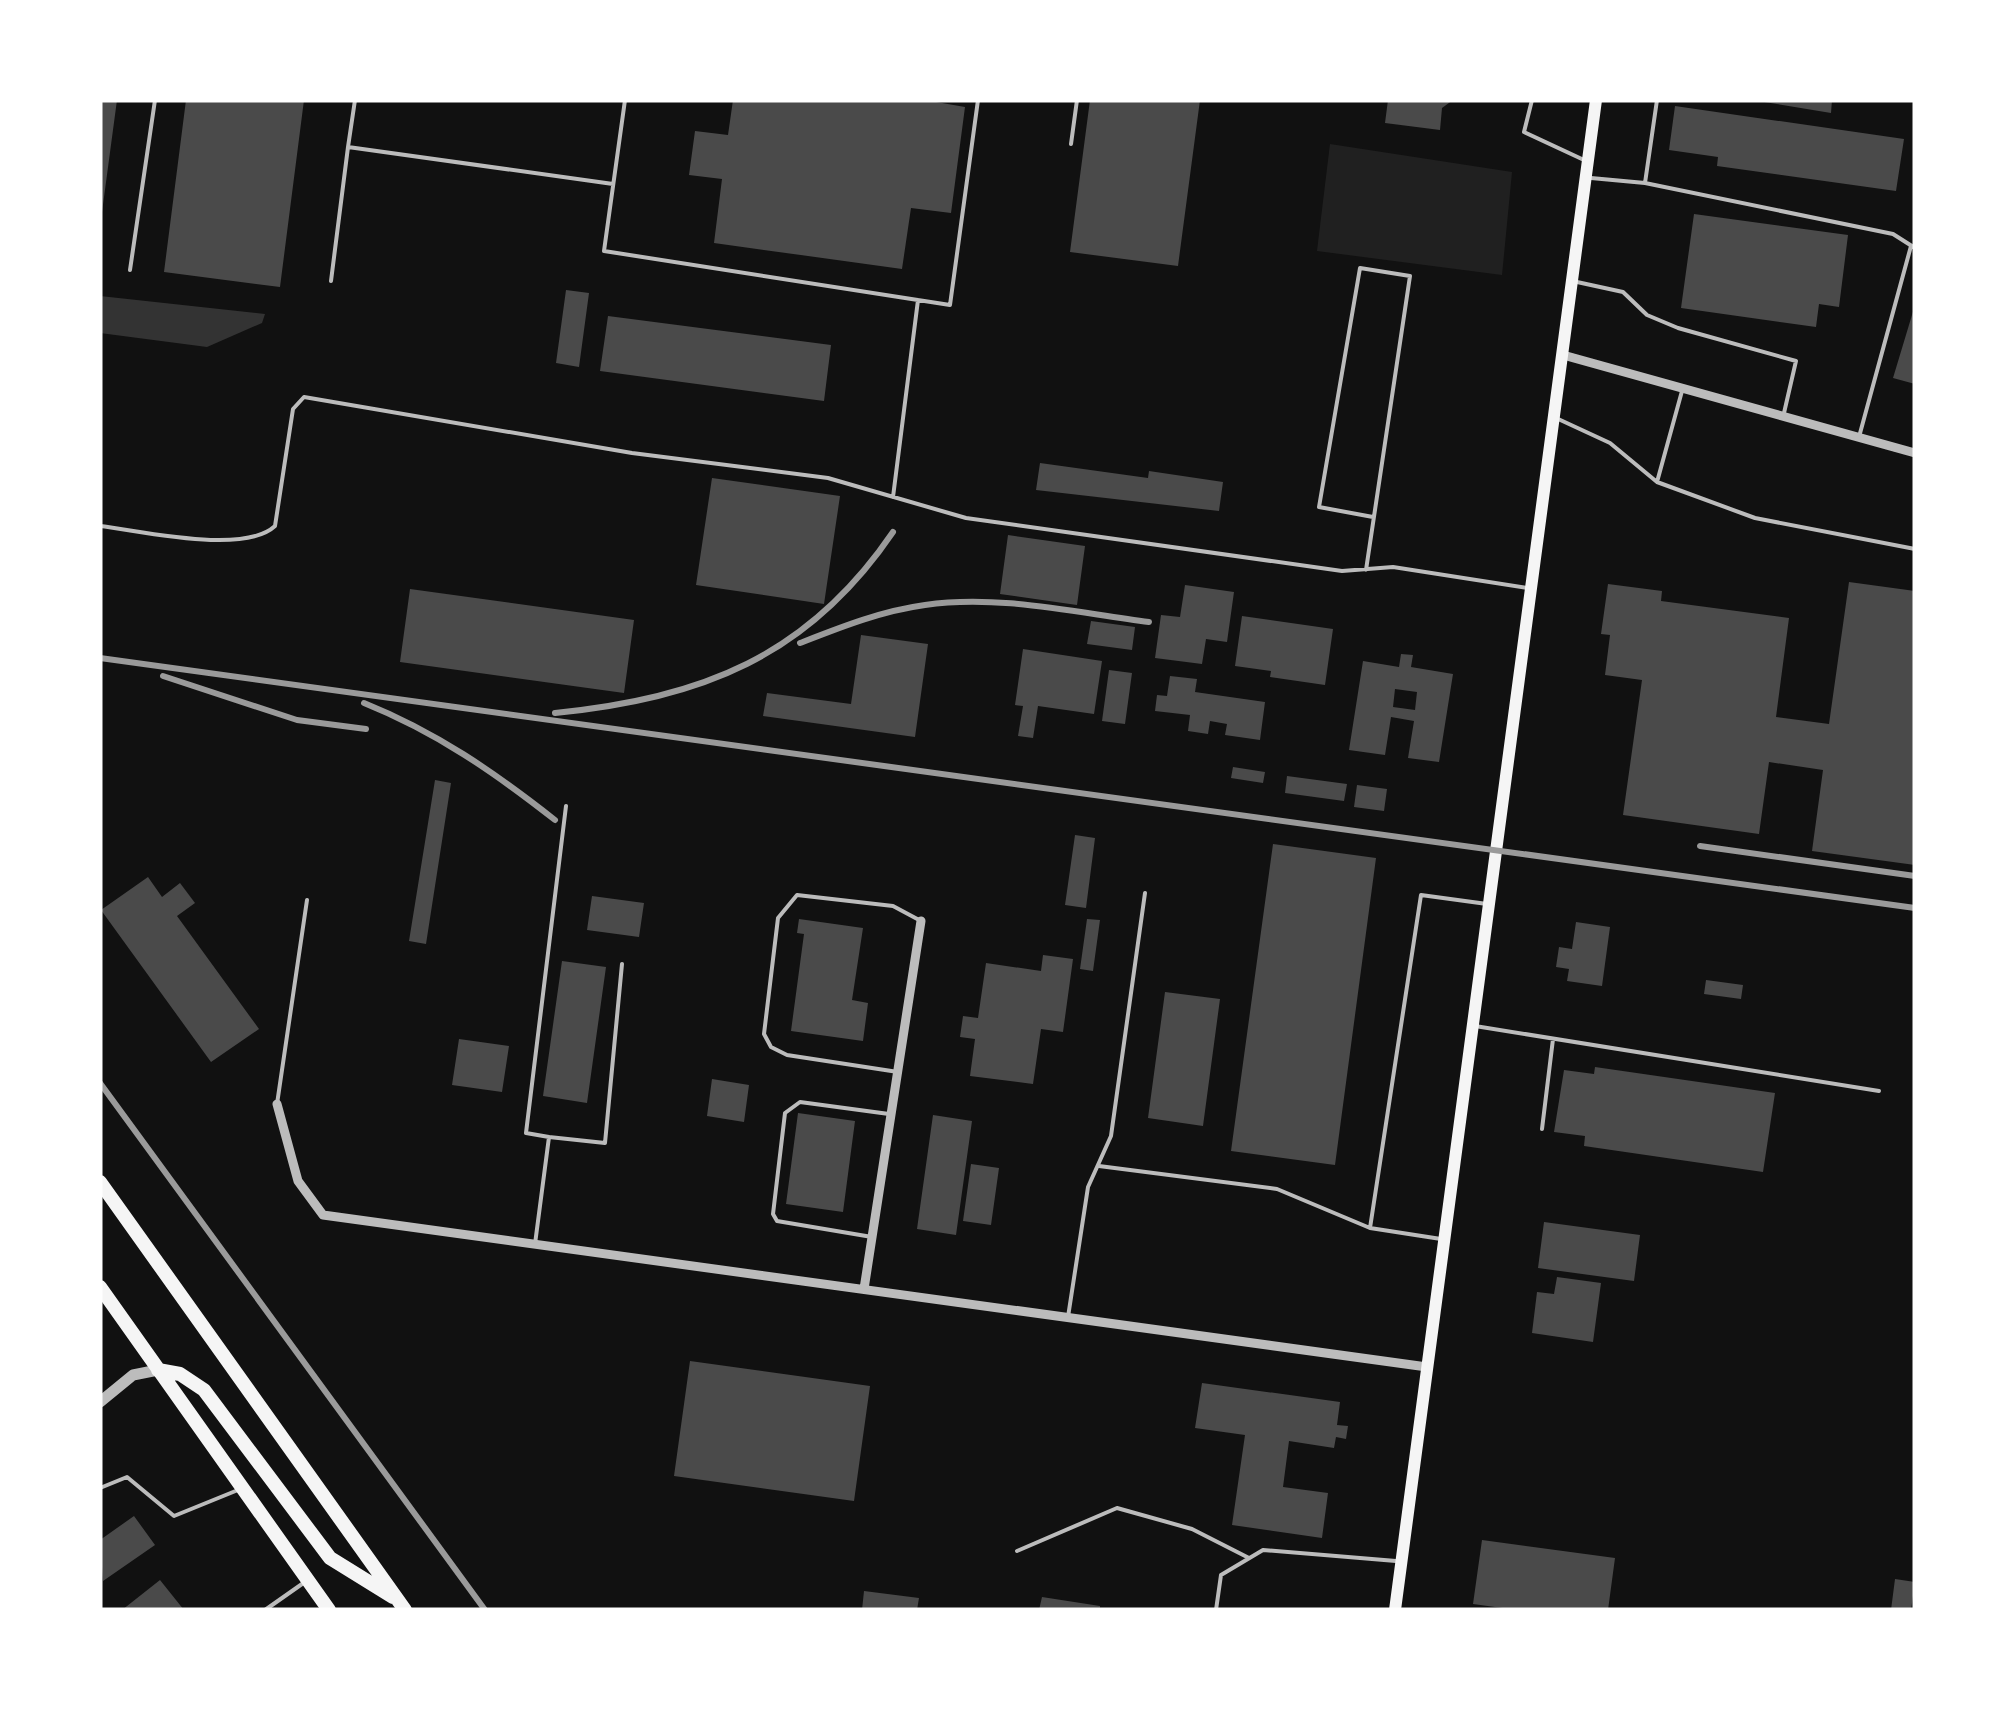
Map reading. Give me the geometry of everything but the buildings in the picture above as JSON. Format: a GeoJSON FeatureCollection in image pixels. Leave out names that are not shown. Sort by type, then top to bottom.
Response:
{"type":"FeatureCollection","features":[{"type":"Feature","properties":{"kind":"main road"},"geometry":{"type":"LineString","coordinates":[[1394,1610],[1492,905],[1596,100]]}},
{"type":"Feature","properties":{"kind":"main road"},"geometry":{"type":"LineString","coordinates":[[100,1182],[401,1605]]}},
{"type":"Feature","properties":{"kind":"main road"},"geometry":{"type":"LineString","coordinates":[[100,1287],[329,1610]]}},
{"type":"Feature","properties":{"kind":"main road"},"geometry":{"type":"LineString","coordinates":[[158,1370],[180,1374],[204,1390],[330,1558],[401,1605]]}},
{"type":"Feature","properties":{"kind":"street"},"geometry":{"type":"LineString","coordinates":[[1563,356],[1915,453]]}},
{"type":"Feature","properties":{"kind":"street"},"geometry":{"type":"LineString","coordinates":[[864,1289],[920,921]]}},
{"type":"Feature","properties":{"kind":"street"},"geometry":{"type":"LineString","coordinates":[[276,1104],[298,1180],[323,1215],[1427,1367]]}},
{"type":"Feature","properties":{"kind":"street"},"geometry":{"type":"LineString","coordinates":[[100,1402],[132,1375],[158,1370]]}},
{"type":"Feature","properties":{"kind":"lane"},"geometry":{"type":"LineString","coordinates":[[130,270],[155,100]]}},
{"type":"Feature","properties":{"kind":"lane"},"geometry":{"type":"LineString","coordinates":[[331,280],[354,100]]}},
{"type":"Feature","properties":{"kind":"lane"},"geometry":{"type":"LineString","coordinates":[[626,100],[604,252],[950,305],[978,100]]}},
{"type":"Feature","properties":{"kind":"lane"},"geometry":{"type":"LineString","coordinates":[[1071,144],[1077,100]]}},
{"type":"Feature","properties":{"kind":"lane"},"geometry":{"type":"LineString","coordinates":[[1532,100],[1524,132],[1588,162]]}},
{"type":"Feature","properties":{"kind":"lane"},"geometry":{"type":"LineString","coordinates":[[1644,183],[1657,100]]}},
{"type":"Feature","properties":{"kind":"lane"},"geometry":{"type":"LineString","coordinates":[[348,147],[614,184]]}},
{"type":"Feature","properties":{"kind":"lane"},"geometry":{"type":"LineString","coordinates":[[1586,178],[1644,183],[1893,234],[1913,247],[1859,437]]}},
{"type":"Feature","properties":{"kind":"lane"},"geometry":{"type":"LineString","coordinates":[[1366,570],[1374,517],[1410,276],[1360,268],[1319,507],[1374,517]]}},
{"type":"Feature","properties":{"kind":"lane"},"geometry":{"type":"LineString","coordinates":[[1573,281],[1623,292],[1647,316],[1678,328],[1796,361],[1784,415]]}},
{"type":"Feature","properties":{"kind":"lane"},"geometry":{"type":"LineString","coordinates":[[892,497],[918,300]]}},
{"type":"Feature","properties":{"kind":"lane"},"geometry":{"type":"LineString","coordinates":[[1657,482],[1683,386]]}},
{"type":"Feature","properties":{"kind":"lane"},"geometry":{"type":"LineString","coordinates":[[100,526],[220,540],[264,536],[275,526],[293,409],[304,398],[632,453],[828,478],[966,518],[1342,571],[1393,567],[1533,589]]}},
{"type":"Feature","properties":{"kind":"lane"},"geometry":{"type":"LineString","coordinates":[[1556,418],[1610,443],[1657,482],[1755,518],[1915,549]]}},
{"type":"Feature","properties":{"kind":"lane"},"geometry":{"type":"LineString","coordinates":[[566,806],[526,1133],[605,1143],[622,964]]}},
{"type":"Feature","properties":{"kind":"lane"},"geometry":{"type":"LineString","coordinates":[[1068,1317],[1088,1187],[1111,1136],[1146,893]]}},
{"type":"Feature","properties":{"kind":"lane"},"geometry":{"type":"LineString","coordinates":[[898,1072],[787,1055],[772,1047],[764,1034],[778,918],[797,895],[893,906],[920,921]]}},
{"type":"Feature","properties":{"kind":"lane"},"geometry":{"type":"LineString","coordinates":[[1370,1228],[1421,895],[1492,905]]}},
{"type":"Feature","properties":{"kind":"lane"},"geometry":{"type":"LineString","coordinates":[[276,1104],[307,900]]}},
{"type":"Feature","properties":{"kind":"lane"},"geometry":{"type":"LineString","coordinates":[[1474,1026],[1879,1091]]}},
{"type":"Feature","properties":{"kind":"lane"},"geometry":{"type":"LineString","coordinates":[[1542,1130],[1553,1038]]}},
{"type":"Feature","properties":{"kind":"lane"},"geometry":{"type":"LineString","coordinates":[[872,1237],[777,1221],[773,1214],[785,1113],[800,1102],[891,1114]]}},
{"type":"Feature","properties":{"kind":"lane"},"geometry":{"type":"LineString","coordinates":[[535,1244],[548,1137]]}},
{"type":"Feature","properties":{"kind":"lane"},"geometry":{"type":"LineString","coordinates":[[1098,1166],[1277,1189],[1370,1228],[1445,1240]]}},
{"type":"Feature","properties":{"kind":"lane"},"geometry":{"type":"LineString","coordinates":[[100,1488],[127,1476],[165,1510],[183,1516],[242,1488]]}},
{"type":"Feature","properties":{"kind":"lane"},"geometry":{"type":"LineString","coordinates":[[1017,1551],[1116,1508],[1192,1529],[1249,1558]]}},
{"type":"Feature","properties":{"kind":"lane"},"geometry":{"type":"LineString","coordinates":[[1216,1610],[1221,1575],[1263,1550],[1401,1562]]}},
{"type":"Feature","properties":{"kind":"lane"},"geometry":{"type":"LineString","coordinates":[[266,1610],[307,1580]]}},
{"type":"Feature","properties":{"kind":"shaded area"},"geometry":{"type":"Polygon","coordinates":[[[1330,144],[1512,172],[1502,275],[1317,251],[1330,144]]]}},
{"type":"Feature","properties":{"kind":"shaded area"},"geometry":{"type":"Polygon","coordinates":[[[100,296],[265,314],[262,323],[207,347],[100,333],[100,296]]]}},
{"type":"Feature","properties":{"kind":"railway"},"geometry":{"type":"LineString","coordinates":[[555,713],[658,696],[747,664],[825,611],[860,575],[893,532]]}},
{"type":"Feature","properties":{"kind":"railway"},"geometry":{"type":"LineString","coordinates":[[800,643],[893,611],[953,602],[1037,606],[1149,622]]}},
{"type":"Feature","properties":{"kind":"railway"},"geometry":{"type":"LineString","coordinates":[[100,658],[1915,908]]}},
{"type":"Feature","properties":{"kind":"railway"},"geometry":{"type":"LineString","coordinates":[[163,676],[297,720],[366,729]]}},
{"type":"Feature","properties":{"kind":"railway"},"geometry":{"type":"LineString","coordinates":[[364,703],[464,754],[555,820]]}},
{"type":"Feature","properties":{"kind":"railway"},"geometry":{"type":"LineString","coordinates":[[1700,846],[1915,876]]}},
{"type":"Feature","properties":{"kind":"railway"},"geometry":{"type":"LineString","coordinates":[[100,1083],[485,1610]]}}]}
